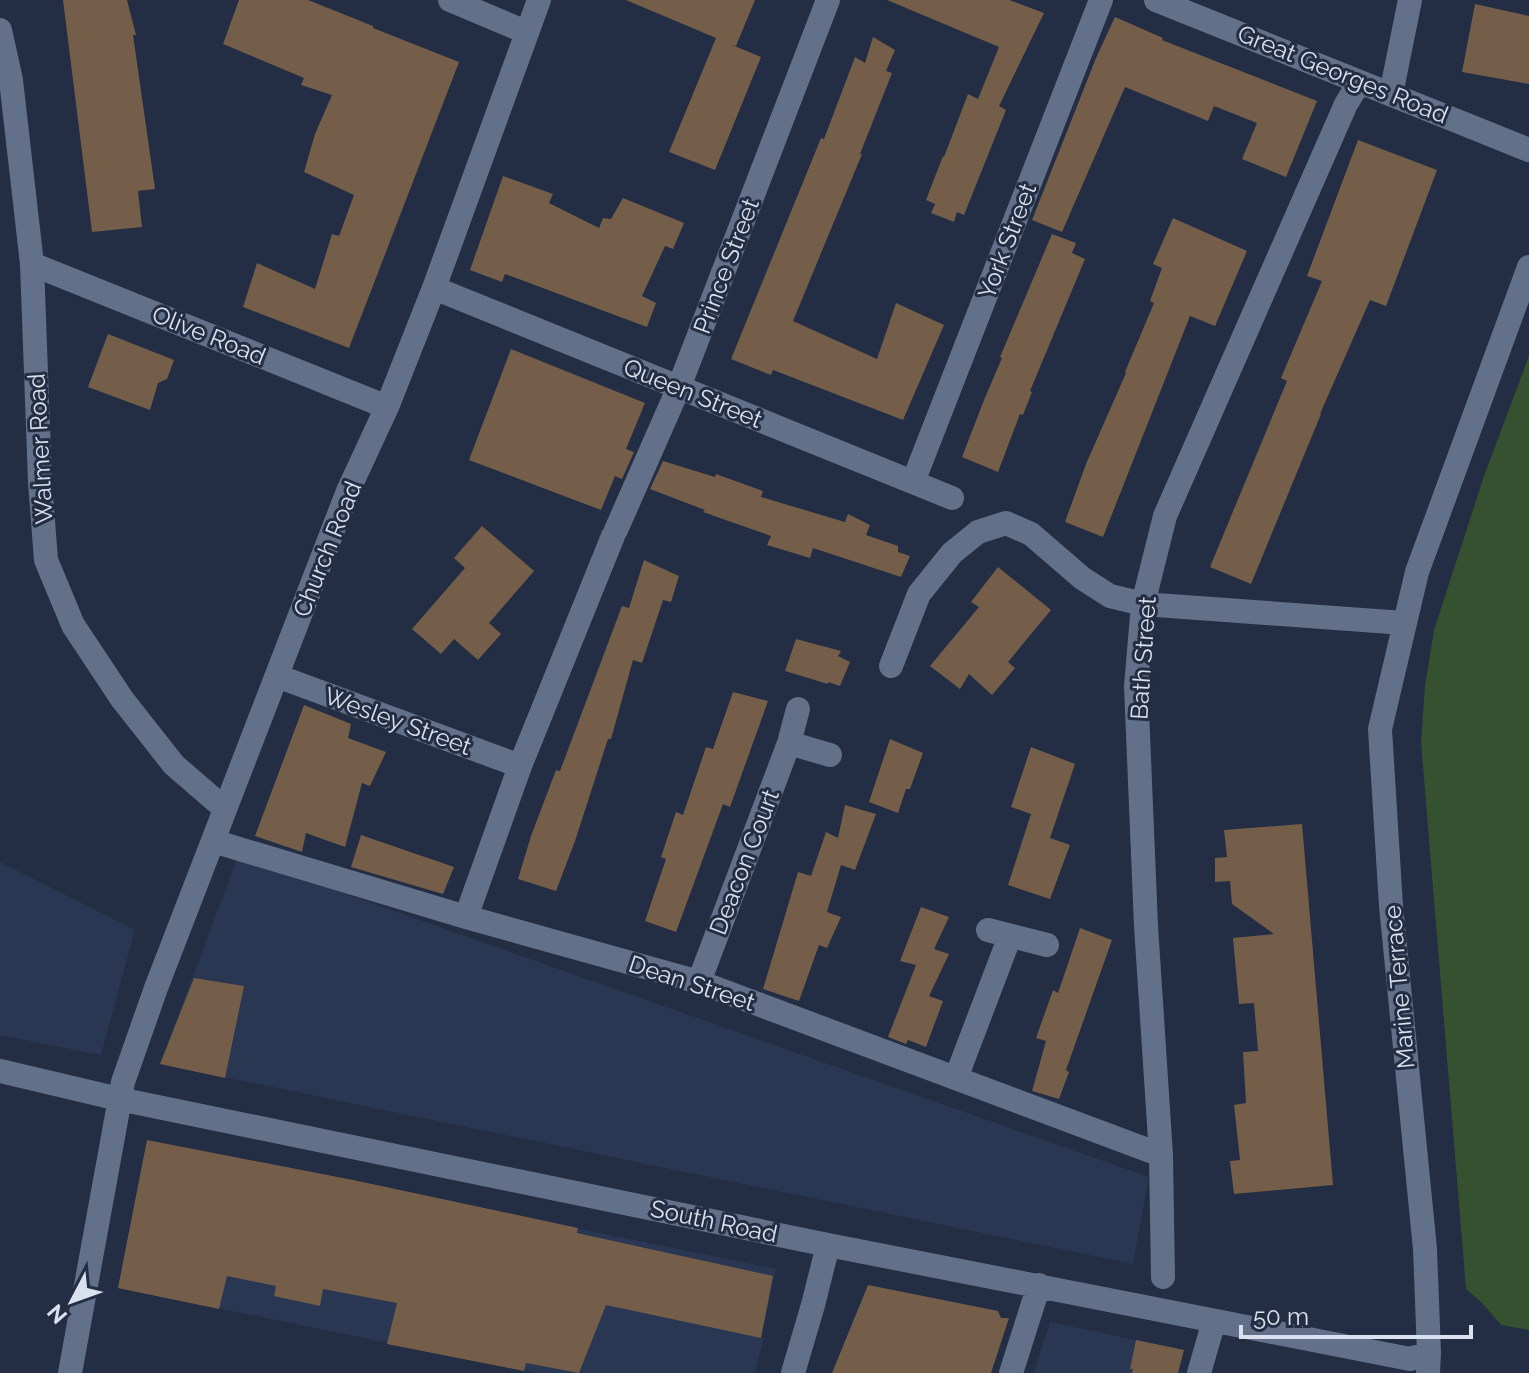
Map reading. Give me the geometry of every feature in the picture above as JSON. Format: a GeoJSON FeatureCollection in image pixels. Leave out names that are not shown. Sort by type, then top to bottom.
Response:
{"type":"FeatureCollection","features":[{"type":"Feature","properties":{"kind":"street"},"geometry":{"type":"LineString","coordinates":[[450,0],[526,32]]}},
{"type":"Feature","properties":{"kind":"street","name":"Church Road"},"geometry":{"type":"LineString","coordinates":[[70,1373],[123,1082],[156,988],[348,491],[387,407],[434,288],[539,0]]}},
{"type":"Feature","properties":{"kind":"street","name":"Prince Street"},"geometry":{"type":"LineString","coordinates":[[520,766],[615,533],[679,387],[828,0]]}},
{"type":"Feature","properties":{"kind":"street","name":"York Street"},"geometry":{"type":"LineString","coordinates":[[913,482],[1101,0]]}},
{"type":"Feature","properties":{"kind":"street","name":"Great Georges Road"},"geometry":{"type":"LineString","coordinates":[[1156,0],[1210,10],[1359,83],[1529,150]]}},
{"type":"Feature","properties":{"kind":"street"},"geometry":{"type":"LineString","coordinates":[[1391,94],[1410,0]]}},
{"type":"Feature","properties":{"kind":"street","name":"Walmer Road"},"geometry":{"type":"LineString","coordinates":[[0,30],[11,80],[32,264],[46,560],[73,625],[122,699],[174,765],[225,809]]}},
{"type":"Feature","properties":{"kind":"street","name":"Bath Street"},"geometry":{"type":"LineString","coordinates":[[1163,1277],[1161,1155],[1146,926],[1136,686],[1143,604],[1165,516],[1346,104],[1359,83]]}},
{"type":"Feature","properties":{"kind":"street","name":"Olive Road"},"geometry":{"type":"LineString","coordinates":[[32,264],[387,407]]}},
{"type":"Feature","properties":{"kind":"street","name":"Marine Terrace"},"geometry":{"type":"LineString","coordinates":[[1429,1363],[1425,1249],[1391,906],[1380,729],[1417,572],[1529,267]]}},
{"type":"Feature","properties":{"kind":"street","name":"Queen Street"},"geometry":{"type":"LineString","coordinates":[[434,288],[952,498]]}},
{"type":"Feature","properties":{"kind":"street"},"geometry":{"type":"LineString","coordinates":[[891,666],[919,594],[952,553],[978,532],[1006,523],[1031,534],[1082,578],[1110,596],[1143,604],[1404,623]]}},
{"type":"Feature","properties":{"kind":"street","name":"Wesley Street"},"geometry":{"type":"LineString","coordinates":[[277,676],[520,766]]}},
{"type":"Feature","properties":{"kind":"street","name":"Deacon Court"},"geometry":{"type":"LineString","coordinates":[[699,982],[789,743],[798,709]]}},
{"type":"Feature","properties":{"kind":"street"},"geometry":{"type":"LineString","coordinates":[[789,743],[830,755]]}},
{"type":"Feature","properties":{"kind":"street"},"geometry":{"type":"LineString","coordinates":[[466,917],[520,766]]}},
{"type":"Feature","properties":{"kind":"street","name":"Dean Street"},"geometry":{"type":"LineString","coordinates":[[213,841],[466,917],[699,982],[1161,1155]]}},
{"type":"Feature","properties":{"kind":"street"},"geometry":{"type":"LineString","coordinates":[[956,1078],[999,933],[1047,945]]}},
{"type":"Feature","properties":{"kind":"street","name":"South Road"},"geometry":{"type":"LineString","coordinates":[[0,1071],[119,1099],[828,1245],[1429,1363]]}},
{"type":"Feature","properties":{"kind":"street"},"geometry":{"type":"LineString","coordinates":[[793,1373],[828,1245]]}},
{"type":"Feature","properties":{"kind":"street"},"geometry":{"type":"LineString","coordinates":[[1011,1373],[1039,1285]]}},
{"type":"Feature","properties":{"kind":"street"},"geometry":{"type":"LineString","coordinates":[[1199,1373],[1214,1321]]}},
{"type":"Feature","properties":{"kind":"shaded area"},"geometry":{"type":"Polygon","coordinates":[[[238,856],[1149,1177],[1133,1264],[160,1064],[238,856]]]}},
{"type":"Feature","properties":{"kind":"shaded area"},"geometry":{"type":"Polygon","coordinates":[[[0,862],[135,930],[101,1055],[0,1035],[0,862]]]}},
{"type":"Feature","properties":{"kind":"shaded area"},"geometry":{"type":"Polygon","coordinates":[[[146,1145],[776,1269],[755,1373],[537,1373],[118,1288],[146,1145]]]}},
{"type":"Feature","properties":{"kind":"shaded area"},"geometry":{"type":"Polygon","coordinates":[[[1050,1322],[1184,1350],[1178,1373],[1034,1373],[1050,1322]]]}},
{"type":"Feature","properties":{"kind":"green space"},"geometry":{"type":"Polygon","coordinates":[[[1529,356],[1529,1330],[1501,1325],[1466,1289],[1421,742],[1425,686],[1434,630],[1484,476],[1529,356]]]}},
{"type":"Feature","properties":{"kind":"building"},"geometry":{"type":"Polygon","coordinates":[[[63,0],[127,0],[136,35],[133,35],[155,189],[138,191],[142,227],[92,232],[63,0]]]}},
{"type":"Feature","properties":{"kind":"building"},"geometry":{"type":"Polygon","coordinates":[[[239,0],[308,0],[459,62],[349,348],[243,307],[257,263],[315,289],[332,234],[339,236],[354,195],[304,172],[315,134],[332,95],[301,85],[304,78],[223,44],[239,0]]]}},
{"type":"Feature","properties":{"kind":"building"},"geometry":{"type":"Polygon","coordinates":[[[626,0],[755,0],[736,46],[730,44],[761,57],[715,170],[669,152],[716,38],[626,0]]]}},
{"type":"Feature","properties":{"kind":"building"},"geometry":{"type":"Polygon","coordinates":[[[887,0],[1009,0],[1044,13],[999,106],[1006,110],[964,215],[957,212],[954,222],[931,213],[935,204],[926,200],[968,94],[978,99],[999,47],[887,0]]]}},
{"type":"Feature","properties":{"kind":"building"},"geometry":{"type":"Polygon","coordinates":[[[1475,4],[1529,16],[1529,84],[1462,72],[1475,4]]]}},
{"type":"Feature","properties":{"kind":"building"},"geometry":{"type":"Polygon","coordinates":[[[1115,17],[1162,40],[1317,101],[1286,177],[1242,159],[1257,123],[1214,106],[1208,121],[1125,87],[1062,232],[1032,220],[1115,17]]]}},
{"type":"Feature","properties":{"kind":"building"},"geometry":{"type":"Polygon","coordinates":[[[873,37],[895,50],[886,71],[892,73],[793,321],[877,359],[896,303],[944,325],[903,420],[773,370],[771,375],[731,359],[821,138],[824,139],[855,57],[865,63],[873,37]]]}},
{"type":"Feature","properties":{"kind":"building"},"geometry":{"type":"Polygon","coordinates":[[[1358,140],[1437,170],[1386,306],[1370,300],[1251,584],[1210,567],[1287,381],[1281,378],[1322,281],[1307,276],[1358,140]]]}},
{"type":"Feature","properties":{"kind":"building"},"geometry":{"type":"Polygon","coordinates":[[[503,176],[553,194],[549,203],[599,228],[603,218],[611,219],[623,198],[684,223],[673,249],[665,246],[642,296],[656,303],[647,327],[505,274],[502,282],[470,270],[503,176]]]}},
{"type":"Feature","properties":{"kind":"building"},"geometry":{"type":"Polygon","coordinates":[[[1173,218],[1247,251],[1215,326],[1190,316],[1103,537],[1065,522],[1154,303],[1150,301],[1162,268],[1153,264],[1173,218]]]}},
{"type":"Feature","properties":{"kind":"building"},"geometry":{"type":"Polygon","coordinates":[[[1052,234],[1076,243],[1072,253],[1085,259],[998,472],[962,457],[1052,234]]]}},
{"type":"Feature","properties":{"kind":"building"},"geometry":{"type":"Polygon","coordinates":[[[108,334],[174,360],[167,379],[158,383],[150,410],[88,387],[108,334]]]}},
{"type":"Feature","properties":{"kind":"building"},"geometry":{"type":"Polygon","coordinates":[[[511,349],[645,403],[626,449],[634,452],[622,479],[615,476],[601,510],[469,460],[511,349]]]}},
{"type":"Feature","properties":{"kind":"building"},"geometry":{"type":"Polygon","coordinates":[[[663,461],[715,477],[716,474],[763,491],[761,497],[845,522],[848,514],[870,525],[866,535],[898,546],[898,552],[910,556],[901,577],[813,548],[810,558],[767,545],[771,536],[650,489],[663,461]]]}},
{"type":"Feature","properties":{"kind":"building"},"geometry":{"type":"Polygon","coordinates":[[[482,526],[534,571],[489,623],[501,634],[478,660],[454,639],[441,654],[412,629],[465,568],[454,558],[482,526]]]}},
{"type":"Feature","properties":{"kind":"building"},"geometry":{"type":"Polygon","coordinates":[[[644,560],[679,576],[671,602],[663,600],[642,663],[633,660],[611,739],[608,739],[556,891],[518,879],[556,770],[560,771],[622,606],[629,608],[644,560]]]}},
{"type":"Feature","properties":{"kind":"building"},"geometry":{"type":"Polygon","coordinates":[[[998,567],[1051,610],[1008,662],[1015,668],[992,695],[969,674],[960,689],[930,666],[979,607],[971,602],[998,567]]]}},
{"type":"Feature","properties":{"kind":"building"},"geometry":{"type":"Polygon","coordinates":[[[796,639],[841,651],[838,656],[850,662],[840,686],[785,671],[796,639]]]}},
{"type":"Feature","properties":{"kind":"building"},"geometry":{"type":"Polygon","coordinates":[[[733,692],[768,701],[730,807],[723,804],[676,932],[645,921],[666,859],[661,857],[676,812],[683,815],[706,747],[713,749],[733,692]]]}},
{"type":"Feature","properties":{"kind":"building"},"geometry":{"type":"Polygon","coordinates":[[[304,705],[351,724],[348,738],[386,752],[370,786],[362,783],[345,847],[306,833],[302,852],[255,836],[304,705]]]}},
{"type":"Feature","properties":{"kind":"building"},"geometry":{"type":"Polygon","coordinates":[[[890,739],[923,753],[898,813],[869,802],[890,739]]]}},
{"type":"Feature","properties":{"kind":"building"},"geometry":{"type":"Polygon","coordinates":[[[1031,747],[1075,764],[1050,838],[1070,845],[1050,899],[1008,885],[1031,814],[1011,807],[1031,747]]]}},
{"type":"Feature","properties":{"kind":"building"},"geometry":{"type":"Polygon","coordinates":[[[845,805],[876,814],[855,870],[841,865],[827,912],[841,917],[827,948],[819,945],[799,1001],[763,989],[798,872],[811,876],[826,832],[838,838],[845,805]]]}},
{"type":"Feature","properties":{"kind":"building"},"geometry":{"type":"Polygon","coordinates":[[[1302,824],[1333,1185],[1234,1194],[1230,1161],[1240,1160],[1234,1105],[1246,1103],[1243,1052],[1258,1051],[1254,1003],[1239,1004],[1233,938],[1274,934],[1232,904],[1230,881],[1215,882],[1215,858],[1227,857],[1224,830],[1302,824]]]}},
{"type":"Feature","properties":{"kind":"building"},"geometry":{"type":"Polygon","coordinates":[[[361,835],[454,867],[443,894],[351,867],[361,835]]]}},
{"type":"Feature","properties":{"kind":"building"},"geometry":{"type":"Polygon","coordinates":[[[921,907],[949,917],[934,949],[949,954],[929,996],[943,1001],[926,1047],[888,1037],[916,965],[900,961],[921,907]]]}},
{"type":"Feature","properties":{"kind":"building"},"geometry":{"type":"Polygon","coordinates":[[[1080,928],[1112,940],[1066,1070],[1069,1072],[1059,1099],[1032,1091],[1046,1041],[1036,1038],[1053,990],[1058,993],[1080,928]]]}},
{"type":"Feature","properties":{"kind":"building"},"geometry":{"type":"Polygon","coordinates":[[[194,978],[244,986],[225,1078],[160,1064],[194,978]]]}},
{"type":"Feature","properties":{"kind":"building"},"geometry":{"type":"Polygon","coordinates":[[[147,1140],[578,1228],[577,1233],[773,1276],[761,1338],[606,1305],[579,1373],[526,1363],[524,1371],[387,1344],[397,1303],[323,1289],[320,1306],[274,1296],[276,1286],[227,1276],[219,1309],[118,1288],[147,1140]]]}},
{"type":"Feature","properties":{"kind":"building"},"geometry":{"type":"Polygon","coordinates":[[[868,1285],[998,1311],[1001,1318],[1009,1318],[991,1373],[832,1373],[868,1285]]]}},
{"type":"Feature","properties":{"kind":"building"},"geometry":{"type":"Polygon","coordinates":[[[1136,1340],[1184,1350],[1178,1373],[1132,1373],[1133,1369],[1130,1369],[1136,1340]]]}}]}
